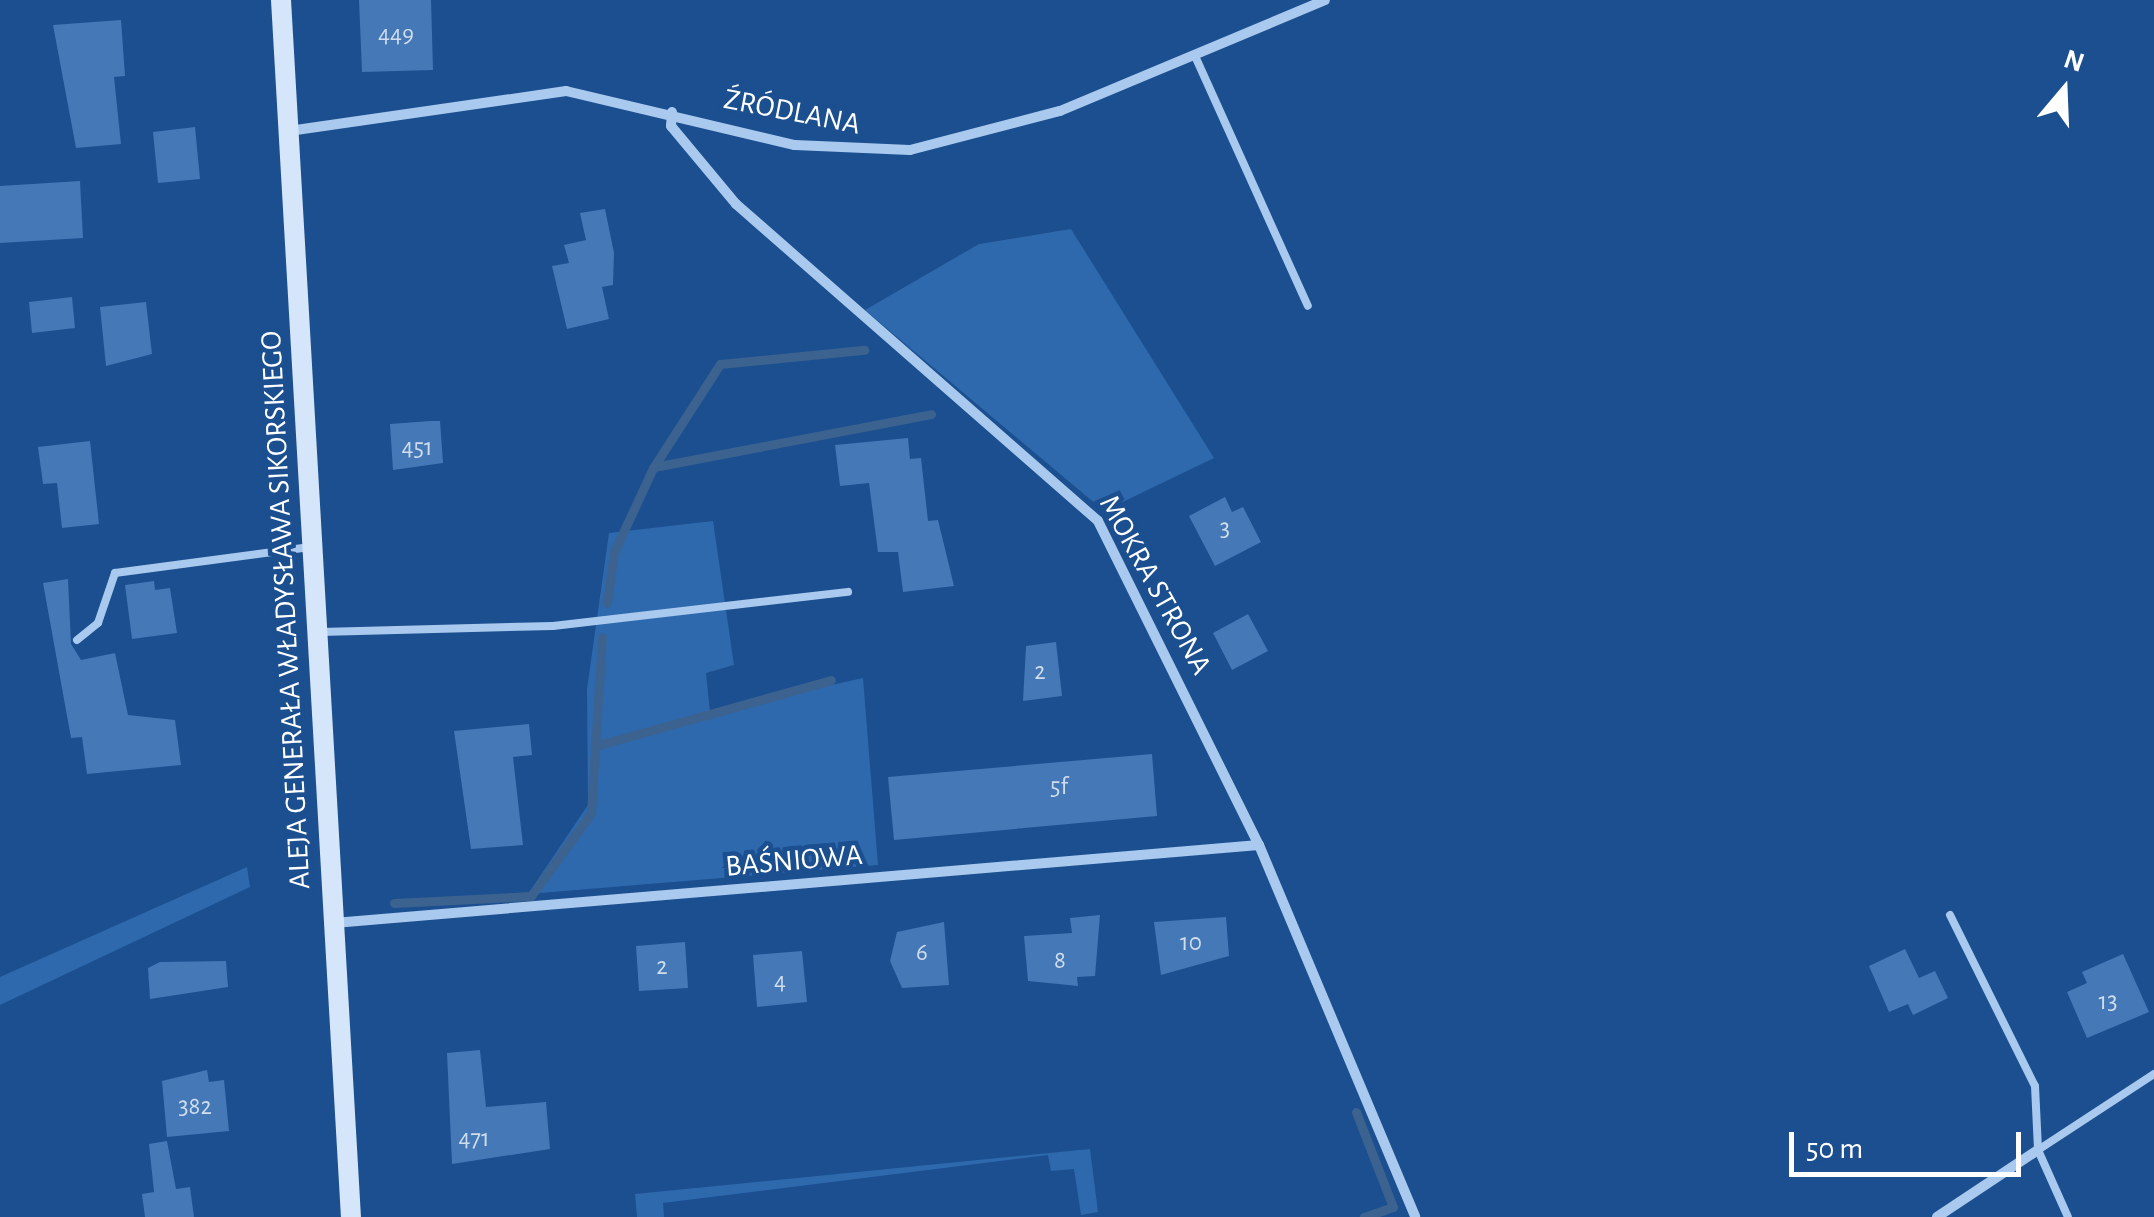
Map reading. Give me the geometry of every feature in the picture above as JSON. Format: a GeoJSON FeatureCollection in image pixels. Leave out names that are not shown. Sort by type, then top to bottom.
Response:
{"type":"FeatureCollection","features":[{"type":"Feature","properties":{"kind":"main road","name":"ALEJA GENERAŁA WŁADYSŁAWA SIKORSKIEGO"},"geometry":{"type":"LineString","coordinates":[[281,0],[351,1217]]}},
{"type":"Feature","properties":{"kind":"street","name":"ŹRÓDLANA"},"geometry":{"type":"LineString","coordinates":[[288,131],[566,90],[810,147],[910,150],[1060,111],[1325,0]]}},
{"type":"Feature","properties":{"kind":"street","name":"MOKRA STRONA"},"geometry":{"type":"LineString","coordinates":[[672,112],[671,126],[736,204],[1078,496],[1148,613],[1259,845],[1414,1217]]}},
{"type":"Feature","properties":{"kind":"street","name":"BAŚNIOWA"},"geometry":{"type":"LineString","coordinates":[[334,923],[1259,845]]}},
{"type":"Feature","properties":{"kind":"street"},"geometry":{"type":"LineString","coordinates":[[1937,1217],[2038,1150]]}},
{"type":"Feature","properties":{"kind":"lane"},"geometry":{"type":"LineString","coordinates":[[1195,56],[1308,306]]}},
{"type":"Feature","properties":{"kind":"lane"},"geometry":{"type":"LineString","coordinates":[[77,640],[98,623],[115,573],[312,547]]}},
{"type":"Feature","properties":{"kind":"lane"},"geometry":{"type":"LineString","coordinates":[[316,632],[553,626],[848,592]]}},
{"type":"Feature","properties":{"kind":"lane"},"geometry":{"type":"LineString","coordinates":[[1950,914],[2035,1086],[2038,1150],[2068,1217]]}},
{"type":"Feature","properties":{"kind":"lane"},"geometry":{"type":"LineString","coordinates":[[2038,1150],[2154,1074]]}},
{"type":"Feature","properties":{"kind":"shaded area"},"geometry":{"type":"Polygon","coordinates":[[[1071,229],[1214,458],[1104,511],[865,310],[979,244],[1071,229]]]}},
{"type":"Feature","properties":{"kind":"shaded area"},"geometry":{"type":"Polygon","coordinates":[[[713,521],[734,665],[706,673],[710,712],[863,678],[878,865],[528,894],[588,805],[587,689],[609,533],[713,521]]]}},
{"type":"Feature","properties":{"kind":"shaded area"},"geometry":{"type":"Polygon","coordinates":[[[247,867],[250,887],[0,1005],[0,977],[247,867]]]}},
{"type":"Feature","properties":{"kind":"shaded area"},"geometry":{"type":"Polygon","coordinates":[[[1090,1149],[1098,1212],[1081,1215],[1074,1169],[1051,1171],[1048,1155],[663,1203],[664,1217],[637,1217],[635,1194],[1090,1149]]]}},
{"type":"Feature","properties":{"kind":"building"},"geometry":{"type":"Polygon","coordinates":[[[359,0],[431,0],[433,70],[362,72],[359,0]]]}},
{"type":"Feature","properties":{"kind":"building"},"geometry":{"type":"Polygon","coordinates":[[[121,20],[125,76],[114,77],[121,144],[76,148],[53,25],[121,20]]]}},
{"type":"Feature","properties":{"kind":"building"},"geometry":{"type":"Polygon","coordinates":[[[195,127],[200,179],[158,183],[153,132],[195,127]]]}},
{"type":"Feature","properties":{"kind":"building"},"geometry":{"type":"Polygon","coordinates":[[[80,181],[83,238],[0,243],[0,186],[80,181]]]}},
{"type":"Feature","properties":{"kind":"building"},"geometry":{"type":"Polygon","coordinates":[[[605,209],[614,253],[613,285],[602,287],[609,319],[567,329],[552,266],[569,263],[564,245],[586,240],[580,213],[605,209]]]}},
{"type":"Feature","properties":{"kind":"building"},"geometry":{"type":"Polygon","coordinates":[[[72,297],[75,328],[32,333],[29,302],[72,297]]]}},
{"type":"Feature","properties":{"kind":"building"},"geometry":{"type":"Polygon","coordinates":[[[146,302],[152,354],[106,366],[100,307],[146,302]]]}},
{"type":"Feature","properties":{"kind":"building"},"geometry":{"type":"Polygon","coordinates":[[[440,421],[443,463],[393,470],[390,424],[440,421]]]}},
{"type":"Feature","properties":{"kind":"building"},"geometry":{"type":"Polygon","coordinates":[[[908,438],[910,459],[921,458],[928,521],[938,520],[954,586],[903,592],[898,552],[878,552],[869,483],[840,486],[835,445],[908,438]]]}},
{"type":"Feature","properties":{"kind":"building"},"geometry":{"type":"Polygon","coordinates":[[[90,441],[99,524],[62,528],[57,483],[43,484],[38,447],[90,441]]]}},
{"type":"Feature","properties":{"kind":"building"},"geometry":{"type":"Polygon","coordinates":[[[1225,497],[1232,512],[1243,507],[1261,542],[1215,566],[1189,516],[1225,497]]]}},
{"type":"Feature","properties":{"kind":"building"},"geometry":{"type":"Polygon","coordinates":[[[68,579],[71,644],[81,660],[115,653],[128,715],[175,720],[181,765],[87,774],[82,737],[71,738],[43,583],[68,579]]]}},
{"type":"Feature","properties":{"kind":"building"},"geometry":{"type":"Polygon","coordinates":[[[154,581],[155,590],[170,588],[177,633],[132,639],[125,585],[154,581]]]}},
{"type":"Feature","properties":{"kind":"building"},"geometry":{"type":"Polygon","coordinates":[[[1248,614],[1268,651],[1232,670],[1213,633],[1248,614]]]}},
{"type":"Feature","properties":{"kind":"building"},"geometry":{"type":"Polygon","coordinates":[[[1056,642],[1062,696],[1023,701],[1026,646],[1056,642]]]}},
{"type":"Feature","properties":{"kind":"building"},"geometry":{"type":"Polygon","coordinates":[[[529,724],[532,755],[513,757],[523,845],[471,849],[454,731],[529,724]]]}},
{"type":"Feature","properties":{"kind":"building"},"geometry":{"type":"Polygon","coordinates":[[[1152,754],[1157,816],[894,840],[888,777],[1152,754]]]}},
{"type":"Feature","properties":{"kind":"building"},"geometry":{"type":"Polygon","coordinates":[[[1100,915],[1095,976],[1077,977],[1078,986],[1028,981],[1024,936],[1072,933],[1070,918],[1100,915]]]}},
{"type":"Feature","properties":{"kind":"building"},"geometry":{"type":"Polygon","coordinates":[[[1226,917],[1229,956],[1161,975],[1154,922],[1226,917]]]}},
{"type":"Feature","properties":{"kind":"building"},"geometry":{"type":"Polygon","coordinates":[[[944,922],[949,985],[902,988],[890,961],[897,932],[944,922]]]}},
{"type":"Feature","properties":{"kind":"building"},"geometry":{"type":"Polygon","coordinates":[[[685,942],[688,988],[639,991],[636,946],[685,942]]]}},
{"type":"Feature","properties":{"kind":"building"},"geometry":{"type":"Polygon","coordinates":[[[1905,949],[1919,978],[1935,971],[1948,998],[1913,1015],[1908,1004],[1889,1012],[1869,966],[1905,949]]]}},
{"type":"Feature","properties":{"kind":"building"},"geometry":{"type":"Polygon","coordinates":[[[802,951],[807,1002],[757,1007],[753,955],[802,951]]]}},
{"type":"Feature","properties":{"kind":"building"},"geometry":{"type":"Polygon","coordinates":[[[2123,954],[2149,1012],[2087,1038],[2067,992],[2087,983],[2082,972],[2123,954]]]}},
{"type":"Feature","properties":{"kind":"building"},"geometry":{"type":"Polygon","coordinates":[[[226,961],[228,987],[150,999],[148,968],[160,962],[226,961]]]}},
{"type":"Feature","properties":{"kind":"building"},"geometry":{"type":"Polygon","coordinates":[[[480,1050],[486,1107],[546,1102],[550,1149],[452,1164],[447,1053],[480,1050]]]}},
{"type":"Feature","properties":{"kind":"building"},"geometry":{"type":"Polygon","coordinates":[[[207,1070],[209,1082],[224,1080],[229,1131],[167,1137],[162,1081],[207,1070]]]}},
{"type":"Feature","properties":{"kind":"building"},"geometry":{"type":"Polygon","coordinates":[[[167,1141],[176,1189],[190,1187],[194,1217],[145,1217],[142,1194],[154,1192],[149,1144],[167,1141]]]}},
{"type":"Feature","properties":{"kind":"waterway"},"geometry":{"type":"LineString","coordinates":[[607,603],[614,552],[653,468],[720,364],[864,350]]}},
{"type":"Feature","properties":{"kind":"waterway"},"geometry":{"type":"LineString","coordinates":[[654,467],[931,414]]}},
{"type":"Feature","properties":{"kind":"waterway"},"geometry":{"type":"LineString","coordinates":[[394,903],[531,896],[591,813],[602,637]]}},
{"type":"Feature","properties":{"kind":"waterway"},"geometry":{"type":"LineString","coordinates":[[595,746],[831,680]]}},
{"type":"Feature","properties":{"kind":"waterway"},"geometry":{"type":"LineString","coordinates":[[1356,1112],[1393,1207],[1364,1217]]}}]}
